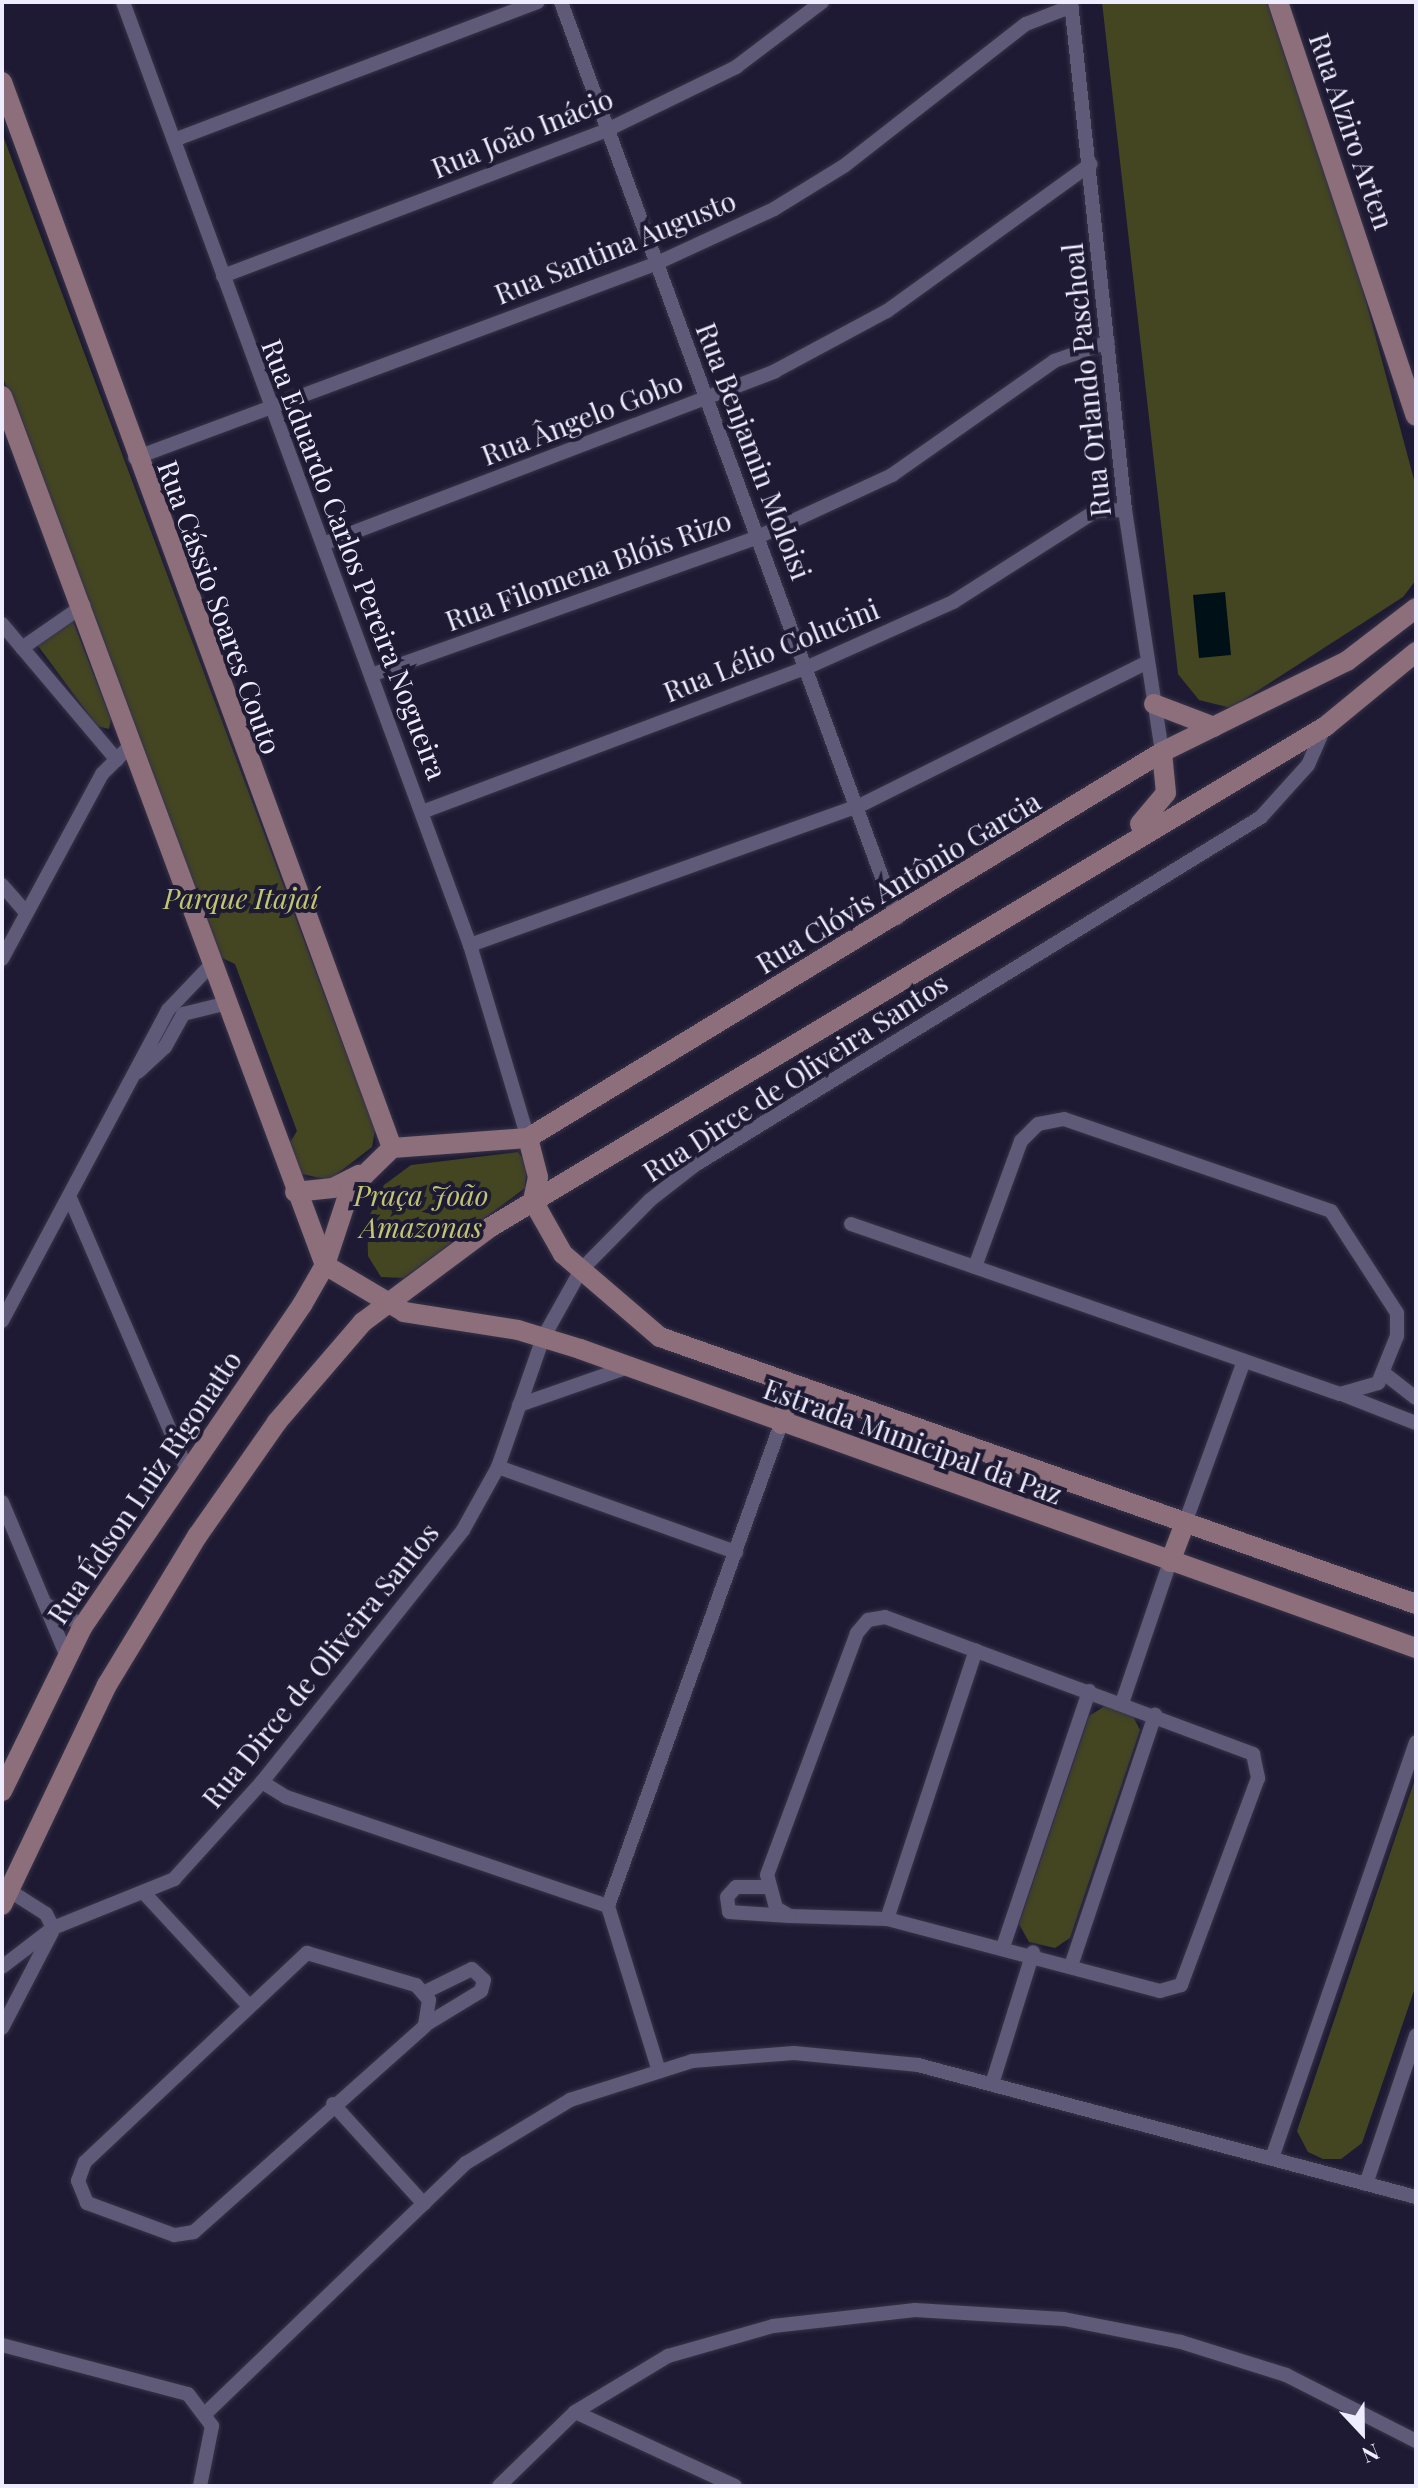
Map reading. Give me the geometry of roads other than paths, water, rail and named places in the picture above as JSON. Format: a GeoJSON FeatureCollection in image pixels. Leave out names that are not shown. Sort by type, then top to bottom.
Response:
{"type":"FeatureCollection","features":[{"type":"Feature","properties":{"kind":"street"},"geometry":{"type":"LineString","coordinates":[[174,140],[538,2]]}},
{"type":"Feature","properties":{"kind":"street","name":"Rua Benjamin Moloisi"},"geometry":{"type":"LineString","coordinates":[[561,2],[605,131],[808,667],[897,918]]}},
{"type":"Feature","properties":{"kind":"street","name":"Rua João Inácio"},"geometry":{"type":"LineString","coordinates":[[223,276],[605,131],[736,67],[822,2]]}},
{"type":"Feature","properties":{"kind":"street","name":"Rua Alziro Arten"},"geometry":{"type":"LineString","coordinates":[[1278,2],[1410,368],[1416,416]]}},
{"type":"Feature","properties":{"kind":"street","name":"Rua Eduardo Carlos Pereira Nogueira"},"geometry":{"type":"LineString","coordinates":[[128,4],[269,408],[323,544],[470,945],[528,1138]]}},
{"type":"Feature","properties":{"kind":"street","name":"Rua Orlando Paschoal"},"geometry":{"type":"LineString","coordinates":[[1072,4],[1125,510],[1162,752]]}},
{"type":"Feature","properties":{"kind":"street","name":"Rua Santina Augusto"},"geometry":{"type":"LineString","coordinates":[[135,458],[655,264],[807,191],[1026,24],[1072,4]]}},
{"type":"Feature","properties":{"kind":"street","name":"Rua Cássio Soares Couto"},"geometry":{"type":"LineString","coordinates":[[2,82],[135,458],[392,1148]]}},
{"type":"Feature","properties":{"kind":"street","name":"Rua Ângelo Gobo"},"geometry":{"type":"LineString","coordinates":[[323,544],[706,399],[887,311],[1091,164]]}},
{"type":"Feature","properties":{"kind":"street","name":"Rua Filomena Blóis Rizo"},"geometry":{"type":"LineString","coordinates":[[371,675],[758,537],[892,475],[1054,361],[1108,342]]}},
{"type":"Feature","properties":{"kind":"street"},"geometry":{"type":"LineString","coordinates":[[2,396],[84,605],[210,966],[325,1265]]}},
{"type":"Feature","properties":{"kind":"street","name":"Rua Lélio Colucini"},"geometry":{"type":"LineString","coordinates":[[422,812],[808,667],[953,602],[1096,511],[1125,510]]}},
{"type":"Feature","properties":{"kind":"street"},"geometry":{"type":"LineString","coordinates":[[22,648],[84,605]]}},
{"type":"Feature","properties":{"kind":"street","name":"Rua Clóvis Antônio Garcia"},"geometry":{"type":"LineString","coordinates":[[392,1148],[528,1138],[897,918],[1162,752],[1347,661],[1416,608]]}},
{"type":"Feature","properties":{"kind":"street"},"geometry":{"type":"LineString","coordinates":[[2,624],[117,760]]}},
{"type":"Feature","properties":{"kind":"street"},"geometry":{"type":"LineString","coordinates":[[2,2028],[53,1928],[46,1914],[6,1898],[107,1685],[198,1535],[312,1377],[388,1301],[533,1201],[1123,841],[1326,726],[1416,652]]}},
{"type":"Feature","properties":{"kind":"street"},"geometry":{"type":"LineString","coordinates":[[470,945],[859,806],[1146,663]]}},
{"type":"Feature","properties":{"kind":"street"},"geometry":{"type":"LineString","coordinates":[[1154,704],[1214,727]]}},
{"type":"Feature","properties":{"kind":"street","name":"Rua Dirce de Oliveira Santos"},"geometry":{"type":"LineString","coordinates":[[2,1967],[53,1928],[174,1879],[262,1782],[440,1565],[498,1467],[543,1338],[581,1270],[695,1165],[1261,817],[1308,765],[1326,726]]}},
{"type":"Feature","properties":{"kind":"street"},"geometry":{"type":"LineString","coordinates":[[2,959],[117,760],[131,745]]}},
{"type":"Feature","properties":{"kind":"street"},"geometry":{"type":"LineString","coordinates":[[1123,841],[1166,793],[1162,752]]}},
{"type":"Feature","properties":{"kind":"street"},"geometry":{"type":"LineString","coordinates":[[2,885],[26,913]]}},
{"type":"Feature","properties":{"kind":"street"},"geometry":{"type":"LineString","coordinates":[[2,1321],[177,997],[210,966]]}},
{"type":"Feature","properties":{"kind":"street"},"geometry":{"type":"LineString","coordinates":[[134,1075],[165,1047],[183,1014],[224,1004]]}},
{"type":"Feature","properties":{"kind":"street"},"geometry":{"type":"LineString","coordinates":[[975,1267],[1021,1141],[1038,1124],[1064,1119],[1331,1211],[1397,1313],[1385,1374],[1372,1388],[1340,1394]]}},
{"type":"Feature","properties":{"kind":"street"},"geometry":{"type":"LineString","coordinates":[[528,1138],[538,1177],[533,1201]]}},
{"type":"Feature","properties":{"kind":"street"},"geometry":{"type":"LineString","coordinates":[[295,1192],[333,1188],[362,1173],[392,1148]]}},
{"type":"Feature","properties":{"kind":"street","name":"Rua Édson Luiz Rigonatto"},"geometry":{"type":"LineString","coordinates":[[2,1791],[66,1654],[83,1626],[186,1467],[325,1265],[338,1216],[362,1173]]}},
{"type":"Feature","properties":{"kind":"street"},"geometry":{"type":"LineString","coordinates":[[70,1198],[175,1435],[186,1467]]}},
{"type":"Feature","properties":{"kind":"street","name":"Estrada Municipal da Paz"},"geometry":{"type":"LineString","coordinates":[[533,1201],[555,1244],[660,1337],[1416,1604]]}},
{"type":"Feature","properties":{"kind":"street"},"geometry":{"type":"LineString","coordinates":[[851,1224],[1416,1423]]}},
{"type":"Feature","properties":{"kind":"street","name":"Estrada Municipal da Paz"},"geometry":{"type":"LineString","coordinates":[[325,1265],[421,1317],[543,1338],[1416,1648]]}},
{"type":"Feature","properties":{"kind":"street"},"geometry":{"type":"LineString","coordinates":[[1122,1703],[1244,1361]]}},
{"type":"Feature","properties":{"kind":"street"},"geometry":{"type":"LineString","coordinates":[[519,1405],[628,1367]]}},
{"type":"Feature","properties":{"kind":"street"},"geometry":{"type":"LineString","coordinates":[[1385,1374],[1416,1398]]}},
{"type":"Feature","properties":{"kind":"street"},"geometry":{"type":"LineString","coordinates":[[658,2068],[608,1906],[781,1424],[791,1385]]}},
{"type":"Feature","properties":{"kind":"street"},"geometry":{"type":"LineString","coordinates":[[175,1435],[201,1447]]}},
{"type":"Feature","properties":{"kind":"street"},"geometry":{"type":"LineString","coordinates":[[498,1467],[736,1552]]}},
{"type":"Feature","properties":{"kind":"street"},"geometry":{"type":"LineString","coordinates":[[2,1502],[66,1654]]}},
{"type":"Feature","properties":{"kind":"street"},"geometry":{"type":"LineString","coordinates":[[47,1605],[83,1626]]}},
{"type":"Feature","properties":{"kind":"street"},"geometry":{"type":"LineString","coordinates":[[766,1887],[736,1887],[727,1897],[729,1912],[790,1916],[887,1919],[1004,1944],[1160,1991],[1187,1979],[1258,1778],[1248,1749],[885,1617],[863,1624],[766,1887],[776,1908],[790,1916]]}},
{"type":"Feature","properties":{"kind":"street"},"geometry":{"type":"LineString","coordinates":[[887,1919],[976,1650]]}},
{"type":"Feature","properties":{"kind":"street"},"geometry":{"type":"LineString","coordinates":[[1004,1944],[1089,1691]]}},
{"type":"Feature","properties":{"kind":"street"},"geometry":{"type":"LineString","coordinates":[[1072,1963],[1155,1715]]}},
{"type":"Feature","properties":{"kind":"street"},"geometry":{"type":"LineString","coordinates":[[1272,2158],[1416,1742]]}},
{"type":"Feature","properties":{"kind":"street"},"geometry":{"type":"LineString","coordinates":[[262,1782],[286,1797],[608,1906]]}},
{"type":"Feature","properties":{"kind":"street"},"geometry":{"type":"LineString","coordinates":[[144,1893],[247,2004]]}},
{"type":"Feature","properties":{"kind":"street"},"geometry":{"type":"LineString","coordinates":[[314,1952],[425,1992],[472,1969],[484,1980],[481,1991],[425,2026],[188,2235],[87,2203],[78,2181],[85,2162],[295,1959],[314,1952]]}},
{"type":"Feature","properties":{"kind":"street"},"geometry":{"type":"LineString","coordinates":[[992,2084],[1033,1952]]}},
{"type":"Feature","properties":{"kind":"street"},"geometry":{"type":"LineString","coordinates":[[425,1992],[431,2007],[425,2026]]}},
{"type":"Feature","properties":{"kind":"street"},"geometry":{"type":"LineString","coordinates":[[1366,2184],[1416,2035]]}},
{"type":"Feature","properties":{"kind":"street"},"geometry":{"type":"LineString","coordinates":[[207,2412],[424,2204],[516,2129],[658,2068],[749,2054],[836,2054],[992,2084],[1416,2197]]}},
{"type":"Feature","properties":{"kind":"street"},"geometry":{"type":"LineString","coordinates":[[333,2104],[424,2204]]}},
{"type":"Feature","properties":{"kind":"street"},"geometry":{"type":"LineString","coordinates":[[499,2486],[575,2412],[668,2356],[773,2326],[915,2310],[1064,2319],[1181,2342],[1286,2375],[1416,2441]]}},
{"type":"Feature","properties":{"kind":"street"},"geometry":{"type":"LineString","coordinates":[[2,2345],[188,2394],[207,2412],[212,2426],[200,2486]]}},
{"type":"Feature","properties":{"kind":"street"},"geometry":{"type":"LineString","coordinates":[[575,2412],[735,2486]]}},
{"type":"Feature","properties":{"kind":"park label","name":"Parque Itajaí"},"geometry":{"type":"Point","coordinates":[241,898]}},
{"type":"Feature","properties":{"kind":"park label","name":"Praça João Amazonas"},"geometry":{"type":"Point","coordinates":[421,1211]}}]}
